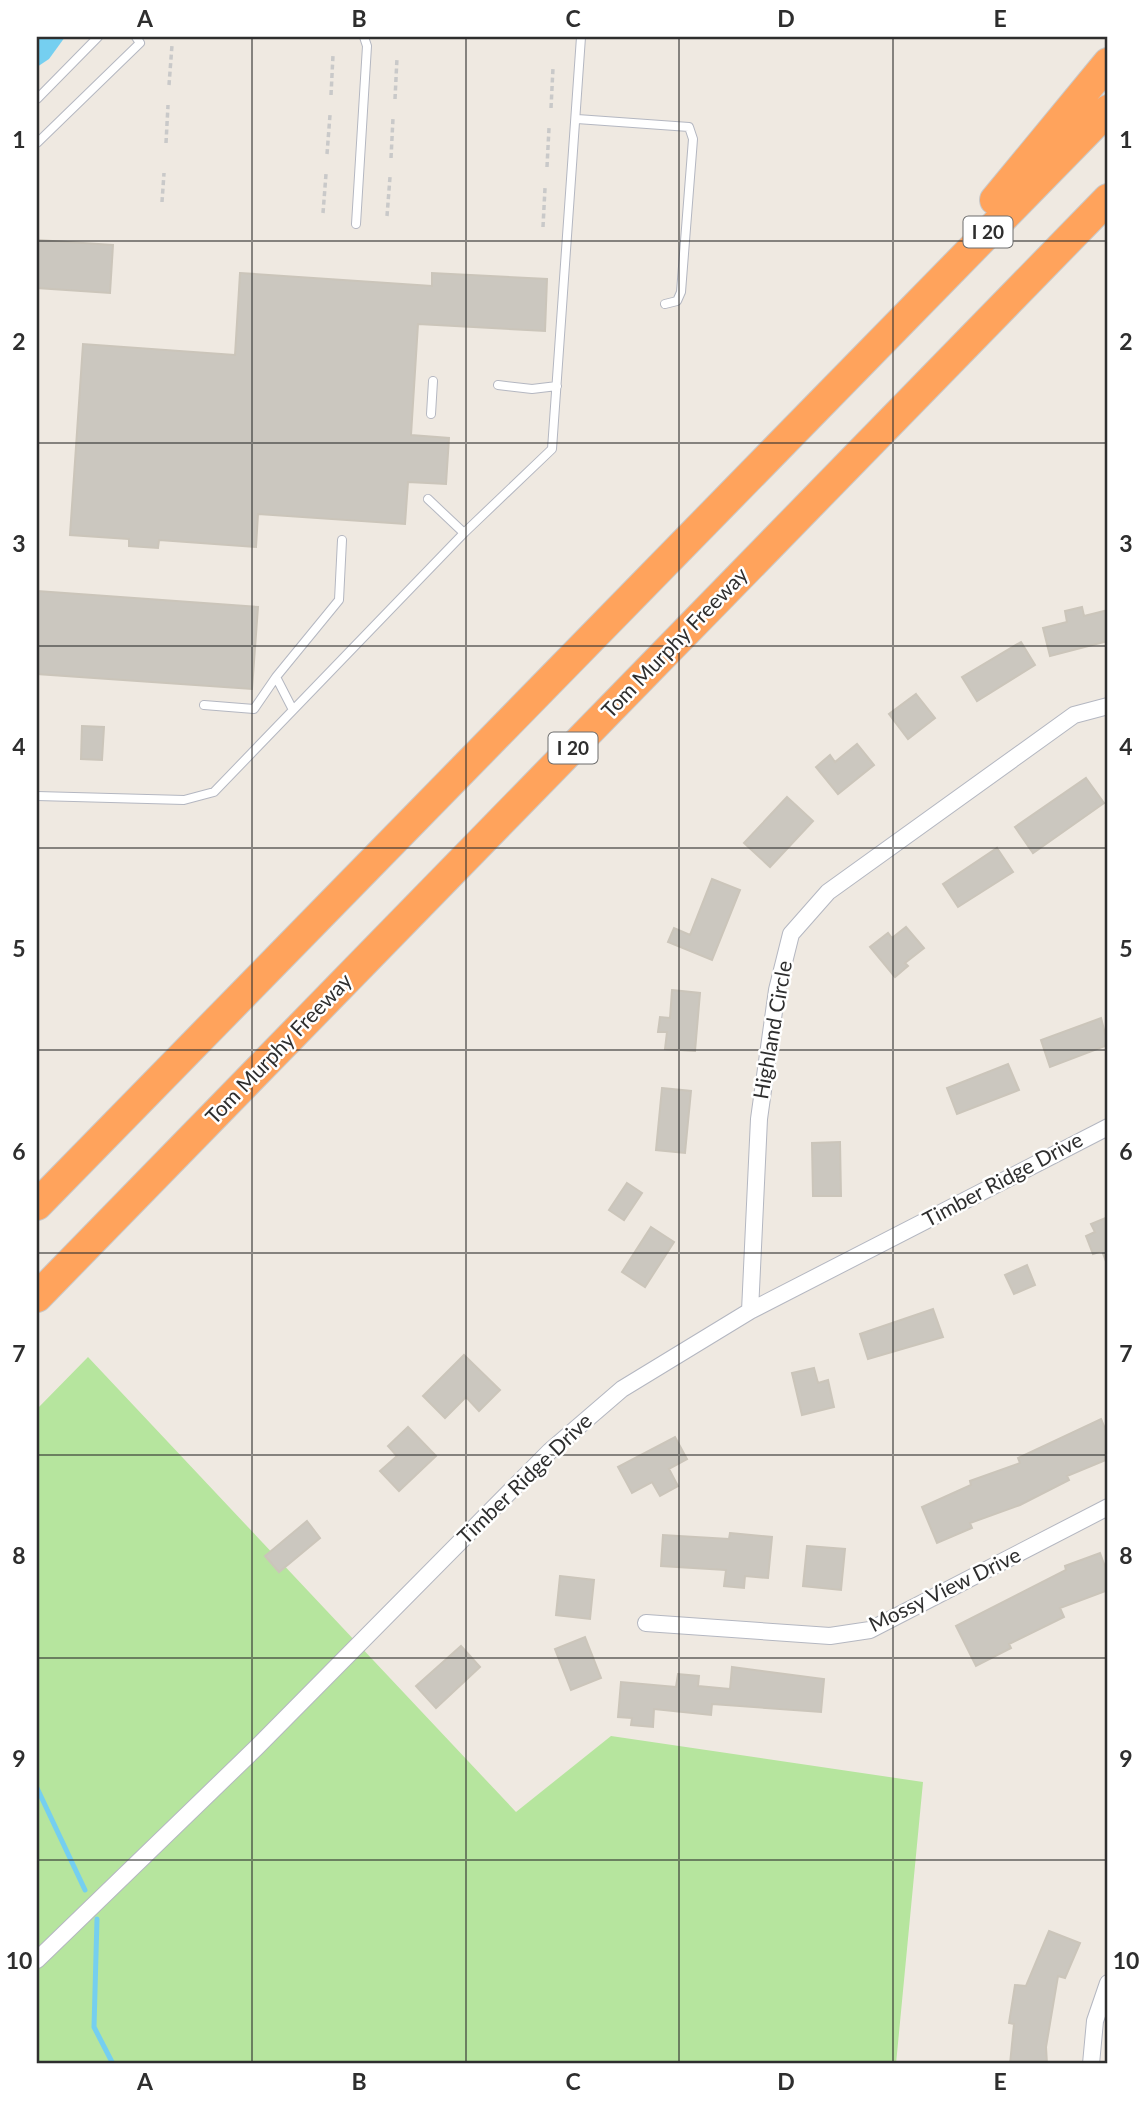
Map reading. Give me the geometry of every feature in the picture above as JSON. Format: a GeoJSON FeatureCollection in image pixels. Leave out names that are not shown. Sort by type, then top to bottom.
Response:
{"type":"FeatureCollection","features":[{"type":"Feature","properties":{"kind":"highway"},"geometry":{"type":"LineString","coordinates":[[868,355],[1108,63]]}},
{"type":"Feature","properties":{"kind":"highway","name":"I 20"},"geometry":{"type":"LineString","coordinates":[[37,1205],[1108,110]]}},
{"type":"Feature","properties":{"kind":"highway","name":"Tom Murphy Freeway"},"geometry":{"type":"LineString","coordinates":[[37,1297],[1108,199]]}},
{"type":"Feature","properties":{"kind":"street","name":"Highland Circle"},"geometry":{"type":"LineString","coordinates":[[750,1311],[758,1119],[777,990],[791,934],[828,892],[897,840],[1073,715],[1108,706]]}},
{"type":"Feature","properties":{"kind":"street","name":"Timber Ridge Drive"},"geometry":{"type":"LineString","coordinates":[[37,1960],[256,1748],[550,1451],[622,1389],[750,1311],[1108,1127]]}},
{"type":"Feature","properties":{"kind":"street","name":"Mossy View Drive"},"geometry":{"type":"LineString","coordinates":[[646,1623],[830,1636],[870,1630],[1108,1507]]}},
{"type":"Feature","properties":{"kind":"street"},"geometry":{"type":"LineString","coordinates":[[1091,2064],[1095,2021],[1108,1983]]}},
{"type":"Feature","properties":{"kind":"lane"},"geometry":{"type":"LineString","coordinates":[[37,99],[98,37]]}},
{"type":"Feature","properties":{"kind":"lane"},"geometry":{"type":"LineString","coordinates":[[37,143],[140,43],[136,37]]}},
{"type":"Feature","properties":{"kind":"lane"},"geometry":{"type":"LineString","coordinates":[[356,225],[366,41],[372,37]]}},
{"type":"Feature","properties":{"kind":"lane"},"geometry":{"type":"LineString","coordinates":[[37,796],[184,800],[214,792],[464,533],[552,449],[577,119],[580,37]]}},
{"type":"Feature","properties":{"kind":"lane"},"geometry":{"type":"LineString","coordinates":[[577,119],[690,127],[693,139],[681,292],[677,301],[665,304]]}},
{"type":"Feature","properties":{"kind":"lane"},"geometry":{"type":"LineString","coordinates":[[431,414],[433,381]]}},
{"type":"Feature","properties":{"kind":"lane"},"geometry":{"type":"LineString","coordinates":[[498,385],[532,388],[557,386]]}},
{"type":"Feature","properties":{"kind":"lane"},"geometry":{"type":"LineString","coordinates":[[428,499],[464,533]]}},
{"type":"Feature","properties":{"kind":"lane"},"geometry":{"type":"LineString","coordinates":[[204,705],[254,709],[276,677],[339,600],[342,540]]}},
{"type":"Feature","properties":{"kind":"lane"},"geometry":{"type":"LineString","coordinates":[[276,677],[293,710]]}},
{"type":"Feature","properties":{"kind":"path"},"geometry":{"type":"LineString","coordinates":[[169,85],[172,45]]}},
{"type":"Feature","properties":{"kind":"path"},"geometry":{"type":"LineString","coordinates":[[331,95],[334,55]]}},
{"type":"Feature","properties":{"kind":"path"},"geometry":{"type":"LineString","coordinates":[[395,99],[397,58]]}},
{"type":"Feature","properties":{"kind":"path"},"geometry":{"type":"LineString","coordinates":[[551,108],[553,68]]}},
{"type":"Feature","properties":{"kind":"path"},"geometry":{"type":"LineString","coordinates":[[166,143],[168,105]]}},
{"type":"Feature","properties":{"kind":"path"},"geometry":{"type":"LineString","coordinates":[[327,154],[330,115]]}},
{"type":"Feature","properties":{"kind":"path"},"geometry":{"type":"LineString","coordinates":[[391,158],[393,118]]}},
{"type":"Feature","properties":{"kind":"path"},"geometry":{"type":"LineString","coordinates":[[547,167],[549,128]]}},
{"type":"Feature","properties":{"kind":"path"},"geometry":{"type":"LineString","coordinates":[[162,202],[164,173]]}},
{"type":"Feature","properties":{"kind":"path"},"geometry":{"type":"LineString","coordinates":[[323,212],[326,174]]}},
{"type":"Feature","properties":{"kind":"path"},"geometry":{"type":"LineString","coordinates":[[387,216],[390,177]]}},
{"type":"Feature","properties":{"kind":"path"},"geometry":{"type":"LineString","coordinates":[[542,227],[545,188]]}},
{"type":"Feature","properties":{"kind":"green space"},"geometry":{"type":"Polygon","coordinates":[[[88,1357],[516,1812],[611,1736],[923,1782],[896,2064],[37,2064],[37,1409],[88,1357]]]}},
{"type":"Feature","properties":{"kind":"water"},"geometry":{"type":"Polygon","coordinates":[[[37,37],[65,37],[49,59],[37,67],[37,37]]]}},
{"type":"Feature","properties":{"kind":"building"},"geometry":{"type":"Polygon","coordinates":[[[37,240],[113,245],[110,293],[37,288],[37,240]]]}},
{"type":"Feature","properties":{"kind":"building"},"geometry":{"type":"Polygon","coordinates":[[[240,273],[432,286],[432,273],[547,279],[545,331],[418,324],[411,435],[449,438],[446,484],[408,482],[405,524],[258,514],[256,547],[159,540],[158,548],[129,546],[129,539],[70,535],[83,344],[235,355],[240,273]]]}},
{"type":"Feature","properties":{"kind":"building"},"geometry":{"type":"Polygon","coordinates":[[[37,591],[258,607],[252,689],[37,674],[37,591]]]}},
{"type":"Feature","properties":{"kind":"building"},"geometry":{"type":"Polygon","coordinates":[[[1082,607],[1084,616],[1108,610],[1108,641],[1050,656],[1043,628],[1067,622],[1065,611],[1082,607]]]}},
{"type":"Feature","properties":{"kind":"building"},"geometry":{"type":"Polygon","coordinates":[[[1021,642],[1035,665],[977,701],[962,677],[1021,642]]]}},
{"type":"Feature","properties":{"kind":"building"},"geometry":{"type":"Polygon","coordinates":[[[916,694],[935,718],[908,739],[889,714],[916,694]]]}},
{"type":"Feature","properties":{"kind":"building"},"geometry":{"type":"Polygon","coordinates":[[[82,726],[104,727],[102,760],[81,759],[82,726]]]}},
{"type":"Feature","properties":{"kind":"building"},"geometry":{"type":"Polygon","coordinates":[[[857,744],[874,765],[838,794],[816,767],[830,755],[835,762],[857,744]]]}},
{"type":"Feature","properties":{"kind":"building"},"geometry":{"type":"Polygon","coordinates":[[[1086,778],[1104,803],[1033,853],[1015,827],[1086,778]]]}},
{"type":"Feature","properties":{"kind":"building"},"geometry":{"type":"Polygon","coordinates":[[[787,797],[813,821],[770,867],[744,843],[787,797]]]}},
{"type":"Feature","properties":{"kind":"building"},"geometry":{"type":"Polygon","coordinates":[[[997,848],[1013,872],[958,907],[943,884],[997,848]]]}},
{"type":"Feature","properties":{"kind":"building"},"geometry":{"type":"Polygon","coordinates":[[[712,879],[740,890],[712,960],[668,942],[674,928],[690,935],[712,879]]]}},
{"type":"Feature","properties":{"kind":"building"},"geometry":{"type":"Polygon","coordinates":[[[906,927],[924,948],[905,963],[908,966],[895,977],[870,947],[888,933],[892,938],[906,927]]]}},
{"type":"Feature","properties":{"kind":"building"},"geometry":{"type":"Polygon","coordinates":[[[672,990],[700,993],[695,1051],[665,1049],[667,1032],[658,1032],[660,1017],[670,1018],[672,990]]]}},
{"type":"Feature","properties":{"kind":"building"},"geometry":{"type":"Polygon","coordinates":[[[1101,1018],[1108,1045],[1050,1067],[1041,1040],[1101,1018]]]}},
{"type":"Feature","properties":{"kind":"building"},"geometry":{"type":"Polygon","coordinates":[[[1008,1064],[1019,1090],[957,1114],[947,1088],[1008,1064]]]}},
{"type":"Feature","properties":{"kind":"building"},"geometry":{"type":"Polygon","coordinates":[[[662,1088],[691,1091],[685,1153],[656,1150],[662,1088]]]}},
{"type":"Feature","properties":{"kind":"building"},"geometry":{"type":"Polygon","coordinates":[[[840,1142],[841,1196],[813,1196],[812,1143],[840,1142]]]}},
{"type":"Feature","properties":{"kind":"building"},"geometry":{"type":"Polygon","coordinates":[[[627,1183],[642,1193],[624,1220],[609,1210],[627,1183]]]}},
{"type":"Feature","properties":{"kind":"building"},"geometry":{"type":"Polygon","coordinates":[[[1108,1217],[1107,1264],[1102,1251],[1093,1254],[1086,1236],[1095,1232],[1091,1224],[1108,1217]]]}},
{"type":"Feature","properties":{"kind":"building"},"geometry":{"type":"Polygon","coordinates":[[[651,1227],[674,1242],[645,1287],[622,1272],[651,1227]]]}},
{"type":"Feature","properties":{"kind":"building"},"geometry":{"type":"Polygon","coordinates":[[[1027,1265],[1035,1285],[1014,1294],[1005,1275],[1027,1265]]]}},
{"type":"Feature","properties":{"kind":"building"},"geometry":{"type":"Polygon","coordinates":[[[933,1309],[943,1337],[868,1359],[860,1334],[933,1309]]]}},
{"type":"Feature","properties":{"kind":"building"},"geometry":{"type":"Polygon","coordinates":[[[464,1355],[500,1390],[479,1411],[466,1397],[445,1418],[423,1396],[464,1355]]]}},
{"type":"Feature","properties":{"kind":"building"},"geometry":{"type":"Polygon","coordinates":[[[814,1368],[818,1383],[828,1380],[834,1407],[802,1415],[792,1373],[814,1368]]]}},
{"type":"Feature","properties":{"kind":"building"},"geometry":{"type":"Polygon","coordinates":[[[1101,1419],[1108,1436],[1108,1459],[1067,1476],[1069,1480],[1020,1505],[970,1523],[972,1528],[937,1543],[922,1507],[971,1485],[970,1481],[1020,1463],[1018,1458],[1101,1419]]]}},
{"type":"Feature","properties":{"kind":"building"},"geometry":{"type":"Polygon","coordinates":[[[408,1427],[436,1456],[399,1491],[380,1471],[397,1456],[388,1446],[408,1427]]]}},
{"type":"Feature","properties":{"kind":"building"},"geometry":{"type":"Polygon","coordinates":[[[675,1437],[687,1459],[669,1469],[678,1486],[660,1496],[652,1482],[632,1493],[618,1467],[675,1437]]]}},
{"type":"Feature","properties":{"kind":"building"},"geometry":{"type":"Polygon","coordinates":[[[307,1521],[320,1538],[279,1572],[265,1556],[307,1521]]]}},
{"type":"Feature","properties":{"kind":"building"},"geometry":{"type":"Polygon","coordinates":[[[730,1533],[772,1537],[768,1578],[745,1576],[744,1588],[724,1586],[726,1570],[661,1566],[663,1535],[729,1539],[730,1533]]]}},
{"type":"Feature","properties":{"kind":"building"},"geometry":{"type":"Polygon","coordinates":[[[807,1546],[845,1549],[841,1590],[803,1586],[807,1546]]]}},
{"type":"Feature","properties":{"kind":"building"},"geometry":{"type":"Polygon","coordinates":[[[1100,1553],[1108,1575],[1108,1590],[1060,1608],[1064,1617],[1009,1644],[1011,1648],[976,1666],[956,1626],[1066,1570],[1065,1566],[1100,1553]]]}},
{"type":"Feature","properties":{"kind":"building"},"geometry":{"type":"Polygon","coordinates":[[[560,1576],[594,1580],[590,1619],[556,1615],[560,1576]]]}},
{"type":"Feature","properties":{"kind":"building"},"geometry":{"type":"Polygon","coordinates":[[[585,1637],[601,1678],[571,1690],[555,1649],[585,1637]]]}},
{"type":"Feature","properties":{"kind":"building"},"geometry":{"type":"Polygon","coordinates":[[[461,1646],[480,1667],[436,1708],[416,1686],[461,1646]]]}},
{"type":"Feature","properties":{"kind":"building"},"geometry":{"type":"Polygon","coordinates":[[[732,1667],[824,1679],[821,1712],[712,1704],[711,1715],[654,1709],[653,1727],[631,1725],[632,1718],[618,1717],[621,1682],[676,1687],[678,1674],[699,1676],[698,1686],[730,1689],[732,1667]]]}},
{"type":"Feature","properties":{"kind":"building"},"geometry":{"type":"Polygon","coordinates":[[[1049,1931],[1080,1943],[1065,1978],[1058,1976],[1046,2047],[1047,2064],[1010,2064],[1014,2024],[1009,2023],[1015,1985],[1026,1986],[1049,1931]]]}},
{"type":"Feature","properties":{"kind":"waterway"},"geometry":{"type":"LineString","coordinates":[[37,1788],[85,1890]]}},
{"type":"Feature","properties":{"kind":"waterway"},"geometry":{"type":"LineString","coordinates":[[97,1919],[94,2027],[113,2064]]}}]}
